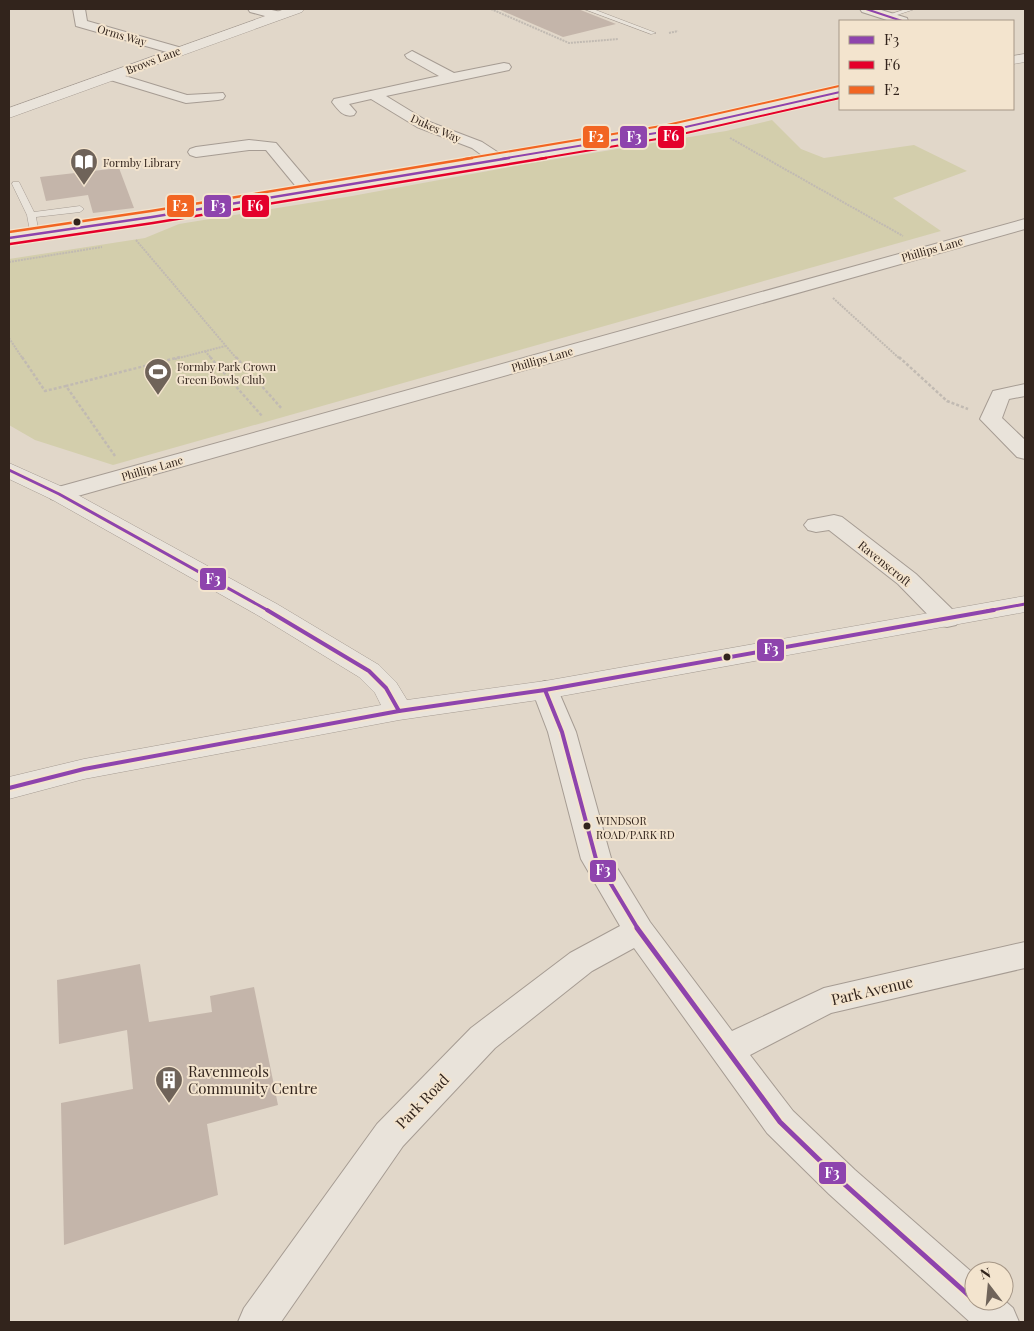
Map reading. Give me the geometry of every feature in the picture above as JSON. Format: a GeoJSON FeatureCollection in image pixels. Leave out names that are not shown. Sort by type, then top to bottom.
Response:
{"type":"FeatureCollection","features":[{"type":"Feature","properties":{"kind":"street","name":"Orms Way"},"geometry":{"type":"LineString","coordinates":[[79,9],[81,23],[177,51]]}},
{"type":"Feature","properties":{"kind":"street"},"geometry":{"type":"LineString","coordinates":[[254,9],[276,15]]}},
{"type":"Feature","properties":{"kind":"street","name":"Brows Lane"},"geometry":{"type":"LineString","coordinates":[[9,113],[297,9]]}},
{"type":"Feature","properties":{"kind":"street"},"geometry":{"type":"LineString","coordinates":[[866,9],[899,20]]}},
{"type":"Feature","properties":{"kind":"street"},"geometry":{"type":"LineString","coordinates":[[412,55],[452,78]]}},
{"type":"Feature","properties":{"kind":"street"},"geometry":{"type":"LineString","coordinates":[[350,112],[339,102],[504,67]]}},
{"type":"Feature","properties":{"kind":"street"},"geometry":{"type":"LineString","coordinates":[[112,76],[186,99],[218,96]]}},
{"type":"Feature","properties":{"kind":"street"},"geometry":{"type":"LineString","coordinates":[[9,239],[310,192],[498,160],[704,123],[839,92]]}},
{"type":"Feature","properties":{"kind":"street","name":"Dukes Way"},"geometry":{"type":"LineString","coordinates":[[374,95],[422,124],[477,145],[498,160]]}},
{"type":"Feature","properties":{"kind":"street"},"geometry":{"type":"LineString","coordinates":[[196,152],[249,145],[271,146],[310,192]]}},
{"type":"Feature","properties":{"kind":"street","name":"Phillips Lane"},"geometry":{"type":"LineString","coordinates":[[59,494],[1025,224]]}},
{"type":"Feature","properties":{"kind":"street"},"geometry":{"type":"LineString","coordinates":[[1025,390],[1000,396],[991,419],[1025,452]]}},
{"type":"Feature","properties":{"kind":"street"},"geometry":{"type":"LineString","coordinates":[[9,470],[59,494],[268,610],[370,671],[386,688],[400,711]]}},
{"type":"Feature","properties":{"kind":"street","name":"Ravenscroft"},"geometry":{"type":"LineString","coordinates":[[816,525],[834,522],[908,579],[947,619]]}},
{"type":"Feature","properties":{"kind":"street"},"geometry":{"type":"LineString","coordinates":[[9,788],[84,769],[400,711],[545,690],[1025,604]]}},
{"type":"Feature","properties":{"kind":"street"},"geometry":{"type":"LineString","coordinates":[[545,690],[562,732],[596,859],[638,931],[780,1122],[842,1182],[964,1290]]}},
{"type":"Feature","properties":{"kind":"street","name":"Park Road"},"geometry":{"type":"LineString","coordinates":[[258,1322],[390,1135],[483,1038],[581,962],[638,931]]}},
{"type":"Feature","properties":{"kind":"street","name":"Park Avenue"},"geometry":{"type":"LineString","coordinates":[[727,1050],[824,1000],[1025,955]]}},
{"type":"Feature","properties":{"kind":"street"},"geometry":{"type":"LineString","coordinates":[[987,1311],[999,1322]]}},
{"type":"Feature","properties":{"kind":"lane"},"geometry":{"type":"LineString","coordinates":[[587,9],[653,34]]}},
{"type":"Feature","properties":{"kind":"lane"},"geometry":{"type":"LineString","coordinates":[[888,16],[912,9]]}},
{"type":"Feature","properties":{"kind":"lane"},"geometry":{"type":"LineString","coordinates":[[16,184],[31,215],[34,235]]}},
{"type":"Feature","properties":{"kind":"lane"},"geometry":{"type":"LineString","coordinates":[[31,215],[80,209]]}},
{"type":"Feature","properties":{"kind":"path"},"geometry":{"type":"LineString","coordinates":[[491,9],[569,43],[618,40]]}},
{"type":"Feature","properties":{"kind":"path"},"geometry":{"type":"LineString","coordinates":[[662,34],[678,31]]}},
{"type":"Feature","properties":{"kind":"path"},"geometry":{"type":"LineString","coordinates":[[704,123],[928,250]]}},
{"type":"Feature","properties":{"kind":"path"},"geometry":{"type":"LineString","coordinates":[[121,222],[225,346],[298,427]]}},
{"type":"Feature","properties":{"kind":"path"},"geometry":{"type":"LineString","coordinates":[[128,242],[137,241]]}},
{"type":"Feature","properties":{"kind":"path"},"geometry":{"type":"LineString","coordinates":[[9,262],[103,247]]}},
{"type":"Feature","properties":{"kind":"path"},"geometry":{"type":"LineString","coordinates":[[816,282],[947,401],[991,419]]}},
{"type":"Feature","properties":{"kind":"path"},"geometry":{"type":"LineString","coordinates":[[9,338],[45,391],[225,346]]}},
{"type":"Feature","properties":{"kind":"path"},"geometry":{"type":"LineString","coordinates":[[205,351],[267,422]]}},
{"type":"Feature","properties":{"kind":"path"},"geometry":{"type":"LineString","coordinates":[[66,386],[120,463]]}},
{"type":"Feature","properties":{"kind":"shaded area"},"geometry":{"type":"Polygon","coordinates":[[[772,120],[801,149],[824,158],[914,145],[967,171],[893,198],[941,231],[113,465],[35,440],[9,425],[9,259],[145,238],[179,224],[726,131],[772,120]]]}},
{"type":"Feature","properties":{"kind":"building"},"geometry":{"type":"Polygon","coordinates":[[[498,9],[578,9],[616,24],[563,37],[498,9]]]}},
{"type":"Feature","properties":{"kind":"building","name":"Formby Library"},"geometry":{"type":"Polygon","coordinates":[[[119,168],[134,208],[93,213],[88,195],[46,201],[40,177],[119,168]]]}},
{"type":"Feature","properties":{"kind":"building","name":"Ravenmeols Community Centre"},"geometry":{"type":"Polygon","coordinates":[[[140,964],[149,1022],[212,1012],[210,996],[254,987],[278,1105],[207,1124],[218,1195],[64,1245],[61,1103],[133,1089],[127,1030],[59,1044],[57,980],[140,964]]]}},
{"type":"Feature","properties":{"kind":"transit line","name":"F3"},"geometry":{"type":"LineString","coordinates":[[866,9],[899,20]]}},
{"type":"Feature","properties":{"kind":"transit line","name":"F2"},"geometry":{"type":"LineString","coordinates":[[9,232],[151,211],[667,125],[839,86]]}},
{"type":"Feature","properties":{"kind":"transit line","name":"F3"},"geometry":{"type":"LineString","coordinates":[[9,238],[152,217],[668,131],[839,92]]}},
{"type":"Feature","properties":{"kind":"transit line","name":"F6"},"geometry":{"type":"LineString","coordinates":[[10,244],[153,223],[669,137],[839,98]]}},
{"type":"Feature","properties":{"kind":"transit line","name":"F3"},"geometry":{"type":"LineString","coordinates":[[9,470],[59,494],[268,610],[369,671],[386,688],[399,711]]}},
{"type":"Feature","properties":{"kind":"transit line","name":"F3"},"geometry":{"type":"LineString","coordinates":[[9,788],[84,769],[399,711],[545,690],[1025,604]]}},
{"type":"Feature","properties":{"kind":"transit line","name":"F3"},"geometry":{"type":"LineString","coordinates":[[545,690],[562,732],[596,859],[639,931],[780,1122],[842,1182],[964,1291]]}},
{"type":"Feature","properties":{"kind":"place","name":"Formby Library"},"geometry":{"type":"Point","coordinates":[84,186]}},
{"type":"Feature","properties":{"kind":"place","name":"Formby Park Crown Green Bowls Club"},"geometry":{"type":"Point","coordinates":[158,396]}},
{"type":"Feature","properties":{"kind":"place","name":"WINDSOR ROAD/PARK RD"},"geometry":{"type":"Point","coordinates":[587,826]}},
{"type":"Feature","properties":{"kind":"place","name":"Ravenmeols Community Centre"},"geometry":{"type":"Point","coordinates":[169,1104]}}]}
